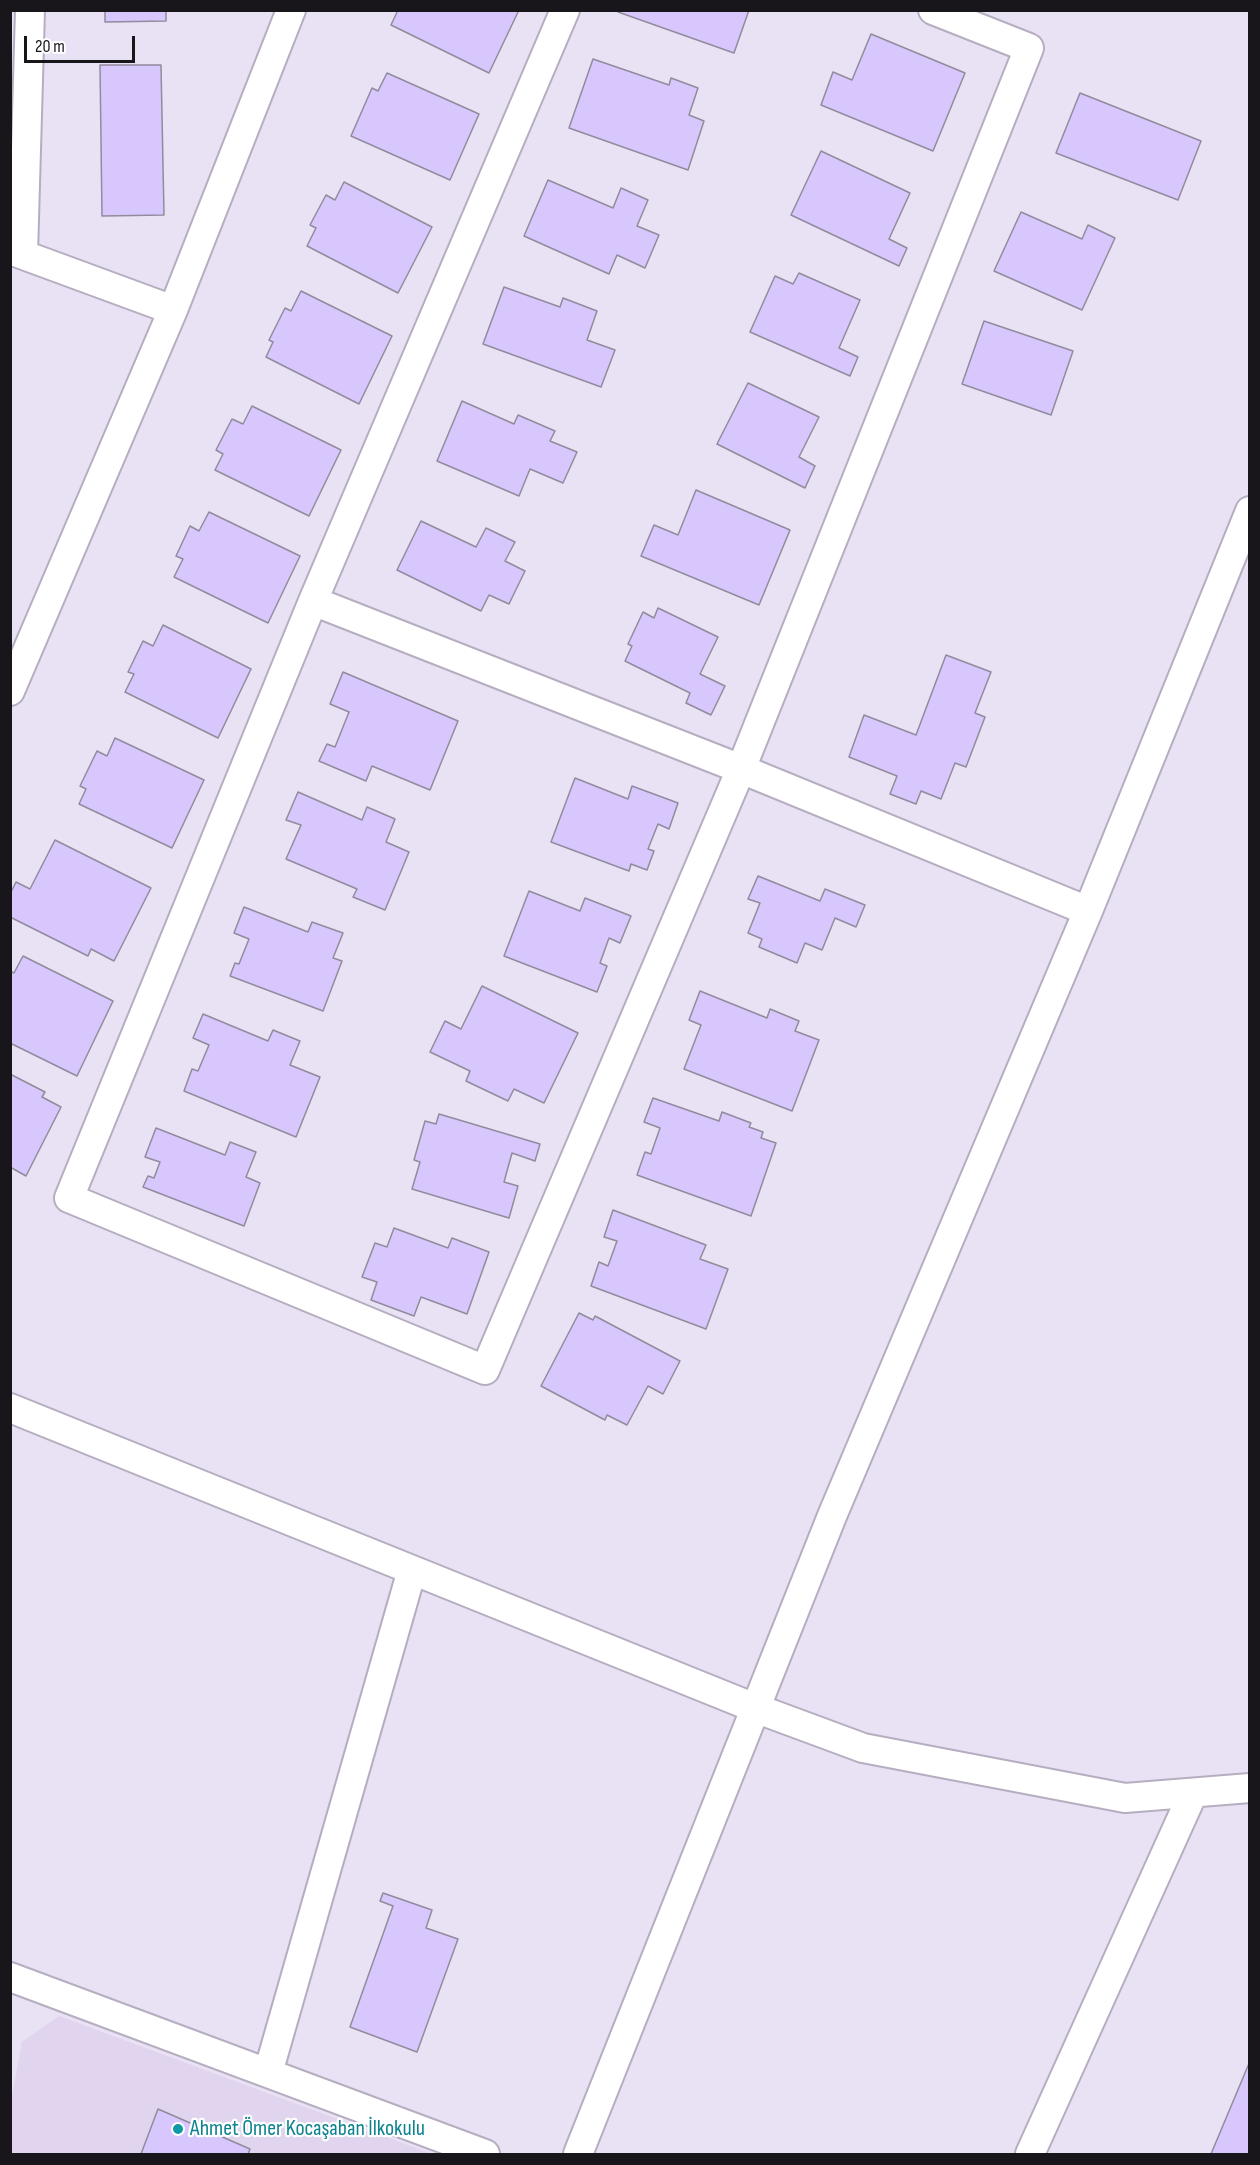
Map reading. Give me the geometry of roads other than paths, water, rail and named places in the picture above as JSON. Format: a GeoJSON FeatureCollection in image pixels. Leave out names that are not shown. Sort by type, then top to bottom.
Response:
{"type":"FeatureCollection","features":[{"type":"Feature","properties":{"kind":"street"},"geometry":{"type":"LineString","coordinates":[[30,10],[17,252],[173,310]]}},
{"type":"Feature","properties":{"kind":"street"},"geometry":{"type":"LineString","coordinates":[[10,691],[173,310],[291,10]]}},
{"type":"Feature","properties":{"kind":"street"},"geometry":{"type":"LineString","coordinates":[[565,10],[313,602],[69,1198],[485,1370],[741,769],[1029,48],[933,10]]}},
{"type":"Feature","properties":{"kind":"street"},"geometry":{"type":"LineString","coordinates":[[578,2154],[832,1516],[1088,911],[1250,511]]}},
{"type":"Feature","properties":{"kind":"street"},"geometry":{"type":"LineString","coordinates":[[313,602],[741,769],[1088,911]]}},
{"type":"Feature","properties":{"kind":"street"},"geometry":{"type":"LineString","coordinates":[[10,1408],[755,1708],[863,1748],[1125,1798],[1250,1788]]}},
{"type":"Feature","properties":{"kind":"street"},"geometry":{"type":"LineString","coordinates":[[268,2073],[412,1570]]}},
{"type":"Feature","properties":{"kind":"street"},"geometry":{"type":"LineString","coordinates":[[1030,2154],[1193,1793]]}},
{"type":"Feature","properties":{"kind":"street"},"geometry":{"type":"LineString","coordinates":[[10,1977],[485,2154]]}},
{"type":"Feature","properties":{"kind":"place","name":"Ahmet Ömer Kocaşaban İlkokulu"},"geometry":{"type":"Point","coordinates":[178,2129]}}]}
